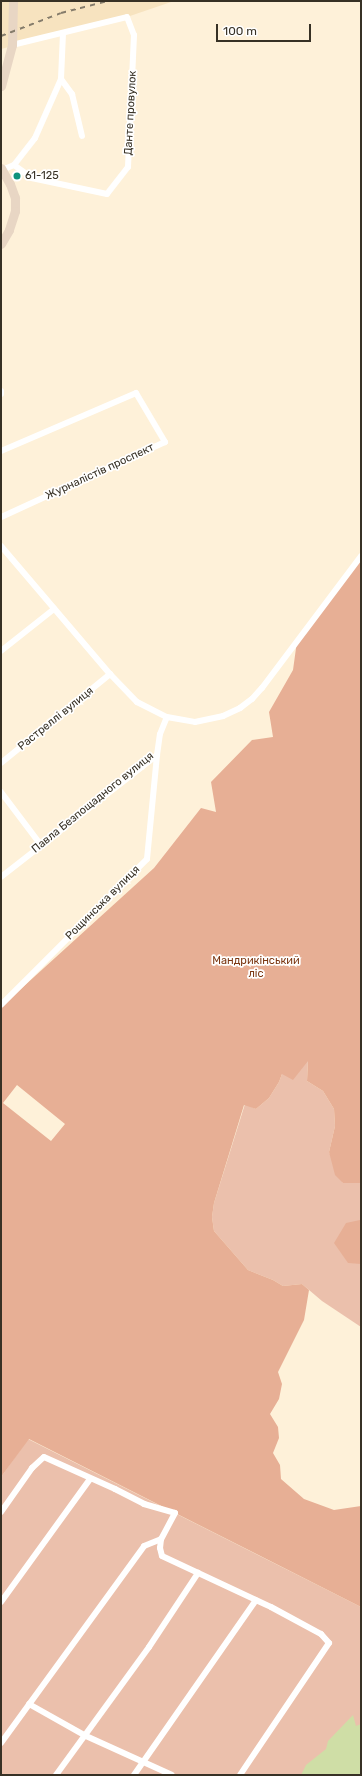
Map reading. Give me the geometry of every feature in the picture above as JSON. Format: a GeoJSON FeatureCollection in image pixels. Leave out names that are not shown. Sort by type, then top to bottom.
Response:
{"type":"FeatureCollection","features":[{"type":"Feature","properties":{"kind":"main road"},"geometry":{"type":"LineString","coordinates":[[1,86],[12,45],[13,1]]}},
{"type":"Feature","properties":{"kind":"main road"},"geometry":{"type":"LineString","coordinates":[[1,244],[9,230],[15,211],[15,198],[2,169]]}},
{"type":"Feature","properties":{"kind":"street","name":"Данте провулок"},"geometry":{"type":"LineString","coordinates":[[12,45],[127,17],[134,35],[128,167],[107,194],[32,178],[14,165]]}},
{"type":"Feature","properties":{"kind":"street"},"geometry":{"type":"LineString","coordinates":[[2,169],[14,165],[35,138],[61,79],[63,33]]}},
{"type":"Feature","properties":{"kind":"street"},"geometry":{"type":"LineString","coordinates":[[61,79],[72,94],[82,136]]}},
{"type":"Feature","properties":{"kind":"street","name":"Журналістів проспект"},"geometry":{"type":"LineString","coordinates":[[1,451],[136,393],[165,442],[1,517]]}},
{"type":"Feature","properties":{"kind":"street"},"geometry":{"type":"LineString","coordinates":[[1,546],[110,674],[136,702],[167,718],[195,722],[223,716],[240,708],[252,699],[262,688],[361,556]]}},
{"type":"Feature","properties":{"kind":"street"},"geometry":{"type":"LineString","coordinates":[[1,651],[54,609]]}},
{"type":"Feature","properties":{"kind":"street","name":"Растреллі вулиця"},"geometry":{"type":"LineString","coordinates":[[1,763],[110,674]]}},
{"type":"Feature","properties":{"kind":"street","name":"Павла Безпощадного вулиця"},"geometry":{"type":"LineString","coordinates":[[1,877],[157,754],[160,734],[167,718]]}},
{"type":"Feature","properties":{"kind":"street","name":"Рощинська вулиця"},"geometry":{"type":"LineString","coordinates":[[1,1005],[147,859],[157,754]]}},
{"type":"Feature","properties":{"kind":"street"},"geometry":{"type":"LineString","coordinates":[[1,792],[42,845]]}},
{"type":"Feature","properties":{"kind":"street"},"geometry":{"type":"LineString","coordinates":[[1,1512],[32,1468],[44,1457],[64,1465],[144,1504],[175,1513],[161,1539],[160,1548],[162,1556],[256,1600],[321,1634],[329,1643],[240,1775]]}},
{"type":"Feature","properties":{"kind":"street"},"geometry":{"type":"LineString","coordinates":[[1,1602],[90,1479]]}},
{"type":"Feature","properties":{"kind":"street"},"geometry":{"type":"LineString","coordinates":[[1,1743],[144,1546],[161,1539]]}},
{"type":"Feature","properties":{"kind":"street"},"geometry":{"type":"LineString","coordinates":[[56,1775],[86,1736],[198,1573]]}},
{"type":"Feature","properties":{"kind":"street"},"geometry":{"type":"LineString","coordinates":[[134,1775],[256,1600]]}},
{"type":"Feature","properties":{"kind":"street"},"geometry":{"type":"LineString","coordinates":[[29,1704],[86,1736],[172,1775]]}},
{"type":"Feature","properties":{"kind":"shaded area"},"geometry":{"type":"Polygon","coordinates":[[[1,1],[174,1],[127,17],[1,49],[1,1]]]}},
{"type":"Feature","properties":{"kind":"shaded area"},"geometry":{"type":"Polygon","coordinates":[[[308,1060],[307,1081],[323,1091],[334,1109],[335,1126],[329,1152],[343,1183],[361,1183],[361,1327],[322,1301],[302,1284],[283,1286],[273,1280],[248,1270],[214,1231],[212,1217],[214,1203],[245,1104],[256,1109],[269,1098],[282,1074],[308,1060]]]}},
{"type":"Feature","properties":{"kind":"shaded area"},"geometry":{"type":"Polygon","coordinates":[[[28,1439],[361,1607],[361,1775],[1,1775],[1,1477],[28,1439]]]}},
{"type":"Feature","properties":{"kind":"shaded area"},"geometry":{"type":"Polygon","coordinates":[[[353,1715],[356,1726],[361,1724],[361,1775],[301,1775],[306,1765],[326,1749],[328,1741],[353,1715]]]}},
{"type":"Feature","properties":{"kind":"green space","name":"Мандрикінський ліс"},"geometry":{"type":"Polygon","coordinates":[[[361,556],[361,1183],[343,1183],[335,1175],[329,1152],[335,1126],[334,1109],[323,1091],[307,1081],[308,1061],[293,1080],[282,1074],[269,1098],[256,1109],[244,1105],[214,1203],[212,1217],[214,1231],[248,1270],[273,1280],[283,1286],[302,1284],[309,1290],[304,1320],[278,1372],[282,1384],[279,1399],[270,1414],[278,1427],[279,1438],[273,1453],[280,1465],[281,1479],[304,1499],[334,1510],[361,1506],[361,1607],[29,1439],[1,1477],[1,1007],[154,868],[201,808],[216,812],[211,782],[252,740],[273,737],[269,712],[293,670],[297,641],[361,556]],[[17,1085],[3,1103],[51,1141],[65,1124],[17,1085]]]}},
{"type":"Feature","properties":{"kind":"green space"},"geometry":{"type":"Polygon","coordinates":[[[360,1220],[361,1264],[348,1263],[334,1243],[346,1223],[360,1220]]]}},
{"type":"Feature","properties":{"kind":"railway"},"geometry":{"type":"LineString","coordinates":[[1,36],[61,13],[108,1]]}},
{"type":"Feature","properties":{"kind":"place","name":"61-125"},"geometry":{"type":"Point","coordinates":[17,176]}}]}
